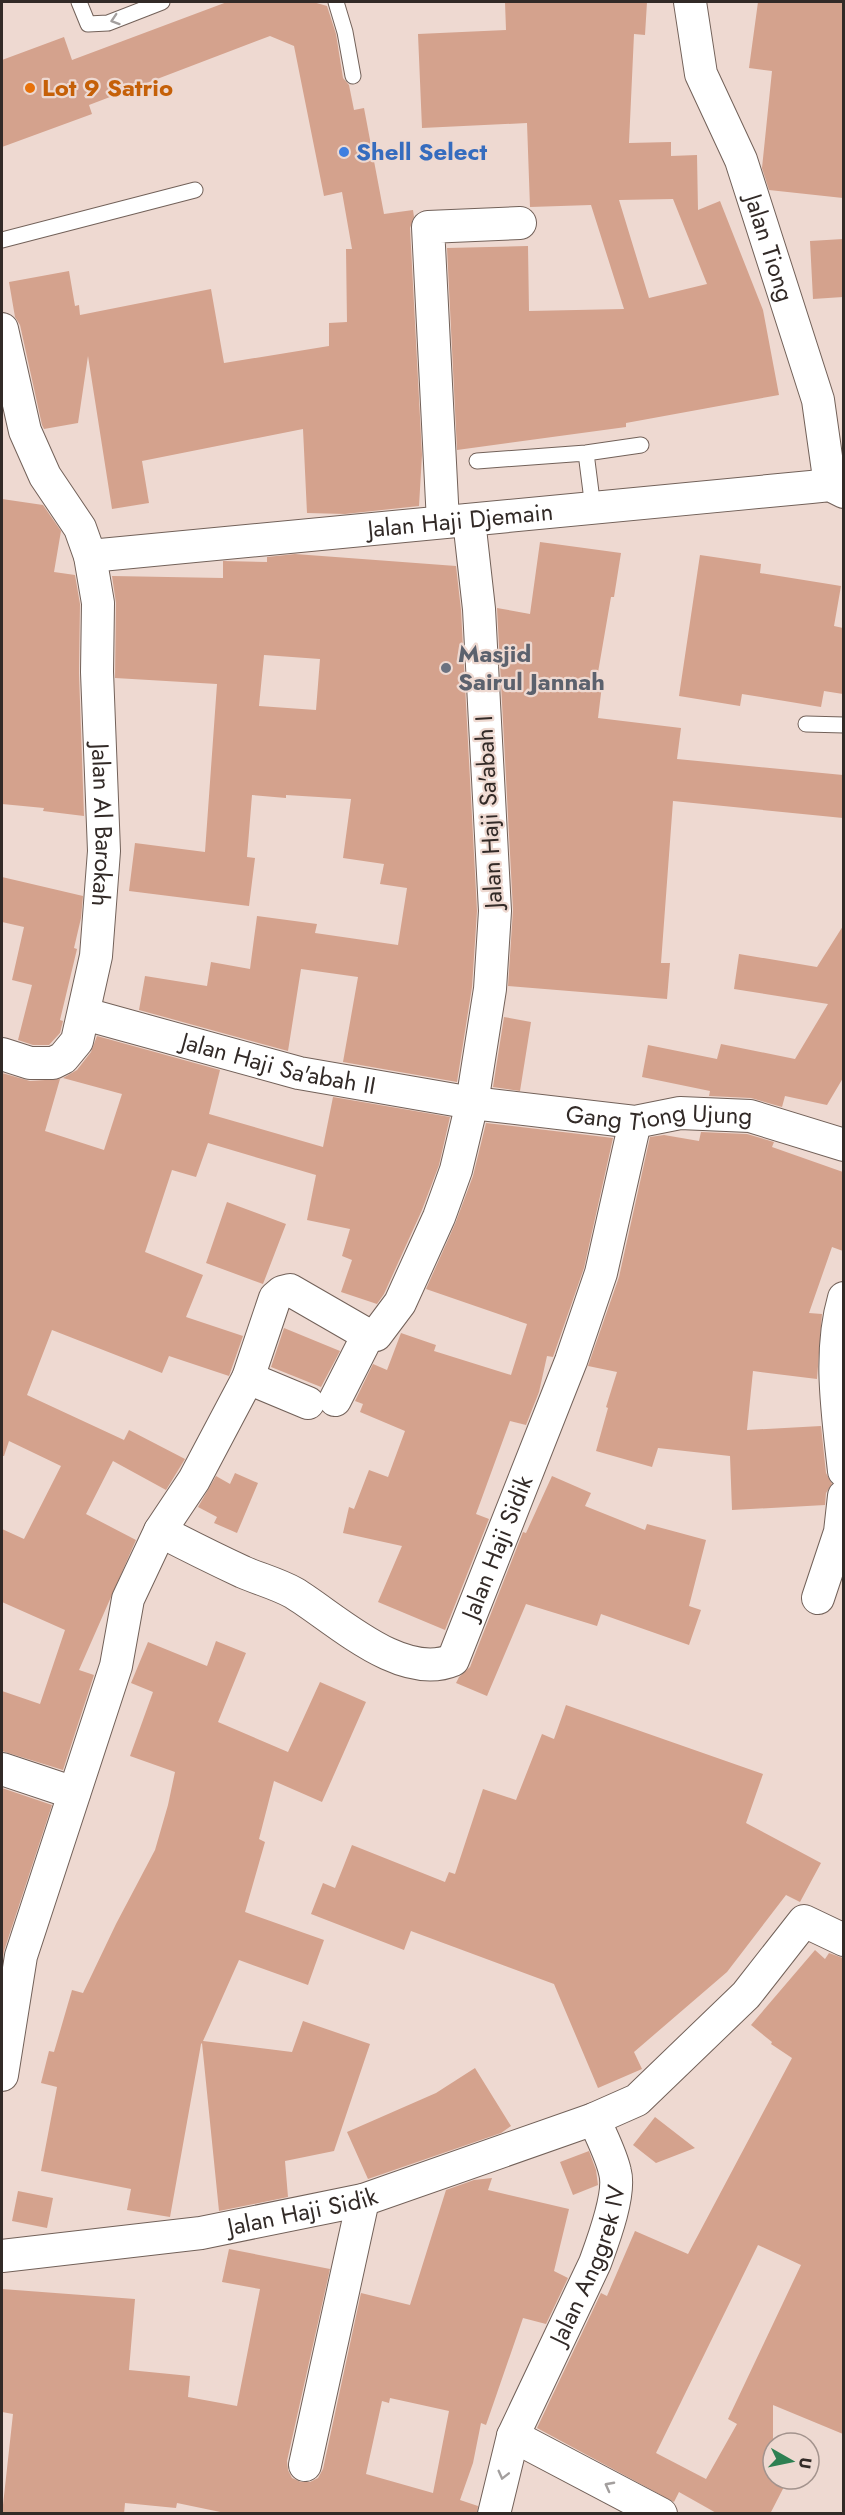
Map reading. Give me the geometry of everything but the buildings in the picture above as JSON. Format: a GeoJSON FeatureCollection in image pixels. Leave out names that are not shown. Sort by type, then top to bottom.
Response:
{"type":"FeatureCollection","features":[{"type":"Feature","properties":{"kind":"street","name":"Jalan Tiong"},"geometry":{"type":"LineString","coordinates":[[690,2],[701,74],[741,160],[818,400],[837,488]]}},
{"type":"Feature","properties":{"kind":"street","name":"Jalan Haji Sa'abah I"},"geometry":{"type":"LineString","coordinates":[[472,1103],[490,989],[495,910],[479,609],[456,521],[428,227],[520,223]]}},
{"type":"Feature","properties":{"kind":"street","name":"Jalan Al Barokah"},"geometry":{"type":"LineString","coordinates":[[2,329],[24,431],[45,476],[80,528],[90,556],[98,603],[97,672],[104,851],[96,956],[85,1014],[77,1041],[63,1058],[53,1064],[30,1063],[2,1054]]}},
{"type":"Feature","properties":{"kind":"street","name":"Jalan Haji Djemain"},"geometry":{"type":"LineString","coordinates":[[90,556],[593,508],[837,488]]}},
{"type":"Feature","properties":{"kind":"street","name":"Jalan Haji Sa'abah II"},"geometry":{"type":"LineString","coordinates":[[85,1014],[299,1073],[472,1103]]}},
{"type":"Feature","properties":{"kind":"street","name":"Gang Tiong Ujung"},"geometry":{"type":"LineString","coordinates":[[472,1103],[635,1122],[680,1113],[750,1116],[843,1145]]}},
{"type":"Feature","properties":{"kind":"street"},"geometry":{"type":"LineString","coordinates":[[2,2075],[11,1953],[74,1792],[116,1666],[128,1599],[160,1531],[195,1480],[248,1378],[275,1298],[282,1292],[290,1290],[368,1335],[376,1335],[400,1303],[439,1217],[452,1180],[472,1103]]}},
{"type":"Feature","properties":{"kind":"street","name":"Jalan Haji Sidik"},"geometry":{"type":"LineString","coordinates":[[160,1531],[241,1571],[293,1593],[360,1640],[414,1663],[440,1665],[453,1660],[575,1350],[601,1273],[635,1122]]}},
{"type":"Feature","properties":{"kind":"street"},"geometry":{"type":"LineString","coordinates":[[843,1298],[837,1323],[843,1471]]}},
{"type":"Feature","properties":{"kind":"street"},"geometry":{"type":"LineString","coordinates":[[248,1378],[322,1401],[368,1335]]}},
{"type":"Feature","properties":{"kind":"street"},"geometry":{"type":"LineString","coordinates":[[818,1598],[840,1532],[843,1496]]}},
{"type":"Feature","properties":{"kind":"street"},"geometry":{"type":"LineString","coordinates":[[2,1769],[74,1792]]}},
{"type":"Feature","properties":{"kind":"street"},"geometry":{"type":"LineString","coordinates":[[594,2119],[637,2100],[746,1995],[804,1921],[843,1940]]}},
{"type":"Feature","properties":{"kind":"street","name":"Jalan Haji Sidik"},"geometry":{"type":"LineString","coordinates":[[2,2256],[201,2233],[363,2200],[594,2119]]}},
{"type":"Feature","properties":{"kind":"street","name":"Jalan Anggrek IV"},"geometry":{"type":"LineString","coordinates":[[494,2514],[513,2436],[596,2263],[605,2235],[614,2199],[616,2173],[594,2119]]}},
{"type":"Feature","properties":{"kind":"street"},"geometry":{"type":"LineString","coordinates":[[305,2465],[363,2200]]}},
{"type":"Feature","properties":{"kind":"street"},"geometry":{"type":"LineString","coordinates":[[513,2436],[661,2514]]}},
{"type":"Feature","properties":{"kind":"lane"},"geometry":{"type":"LineString","coordinates":[[79,2],[88,24],[108,23],[162,2]]}},
{"type":"Feature","properties":{"kind":"lane"},"geometry":{"type":"LineString","coordinates":[[336,2],[345,32],[353,76]]}},
{"type":"Feature","properties":{"kind":"lane"},"geometry":{"type":"LineString","coordinates":[[2,240],[195,190]]}},
{"type":"Feature","properties":{"kind":"lane"},"geometry":{"type":"LineString","coordinates":[[477,461],[586,453],[641,445]]}},
{"type":"Feature","properties":{"kind":"lane"},"geometry":{"type":"LineString","coordinates":[[586,453],[593,508]]}},
{"type":"Feature","properties":{"kind":"lane"},"geometry":{"type":"LineString","coordinates":[[806,724],[843,725]]}},
{"type":"Feature","properties":{"kind":"place","name":"Lot 9 Satrio"},"geometry":{"type":"Point","coordinates":[30,88]}},
{"type":"Feature","properties":{"kind":"place","name":"Shell Select"},"geometry":{"type":"Point","coordinates":[344,152]}},
{"type":"Feature","properties":{"kind":"place","name":"Masjid Sairul Jannah"},"geometry":{"type":"Point","coordinates":[446,668]}}]}
